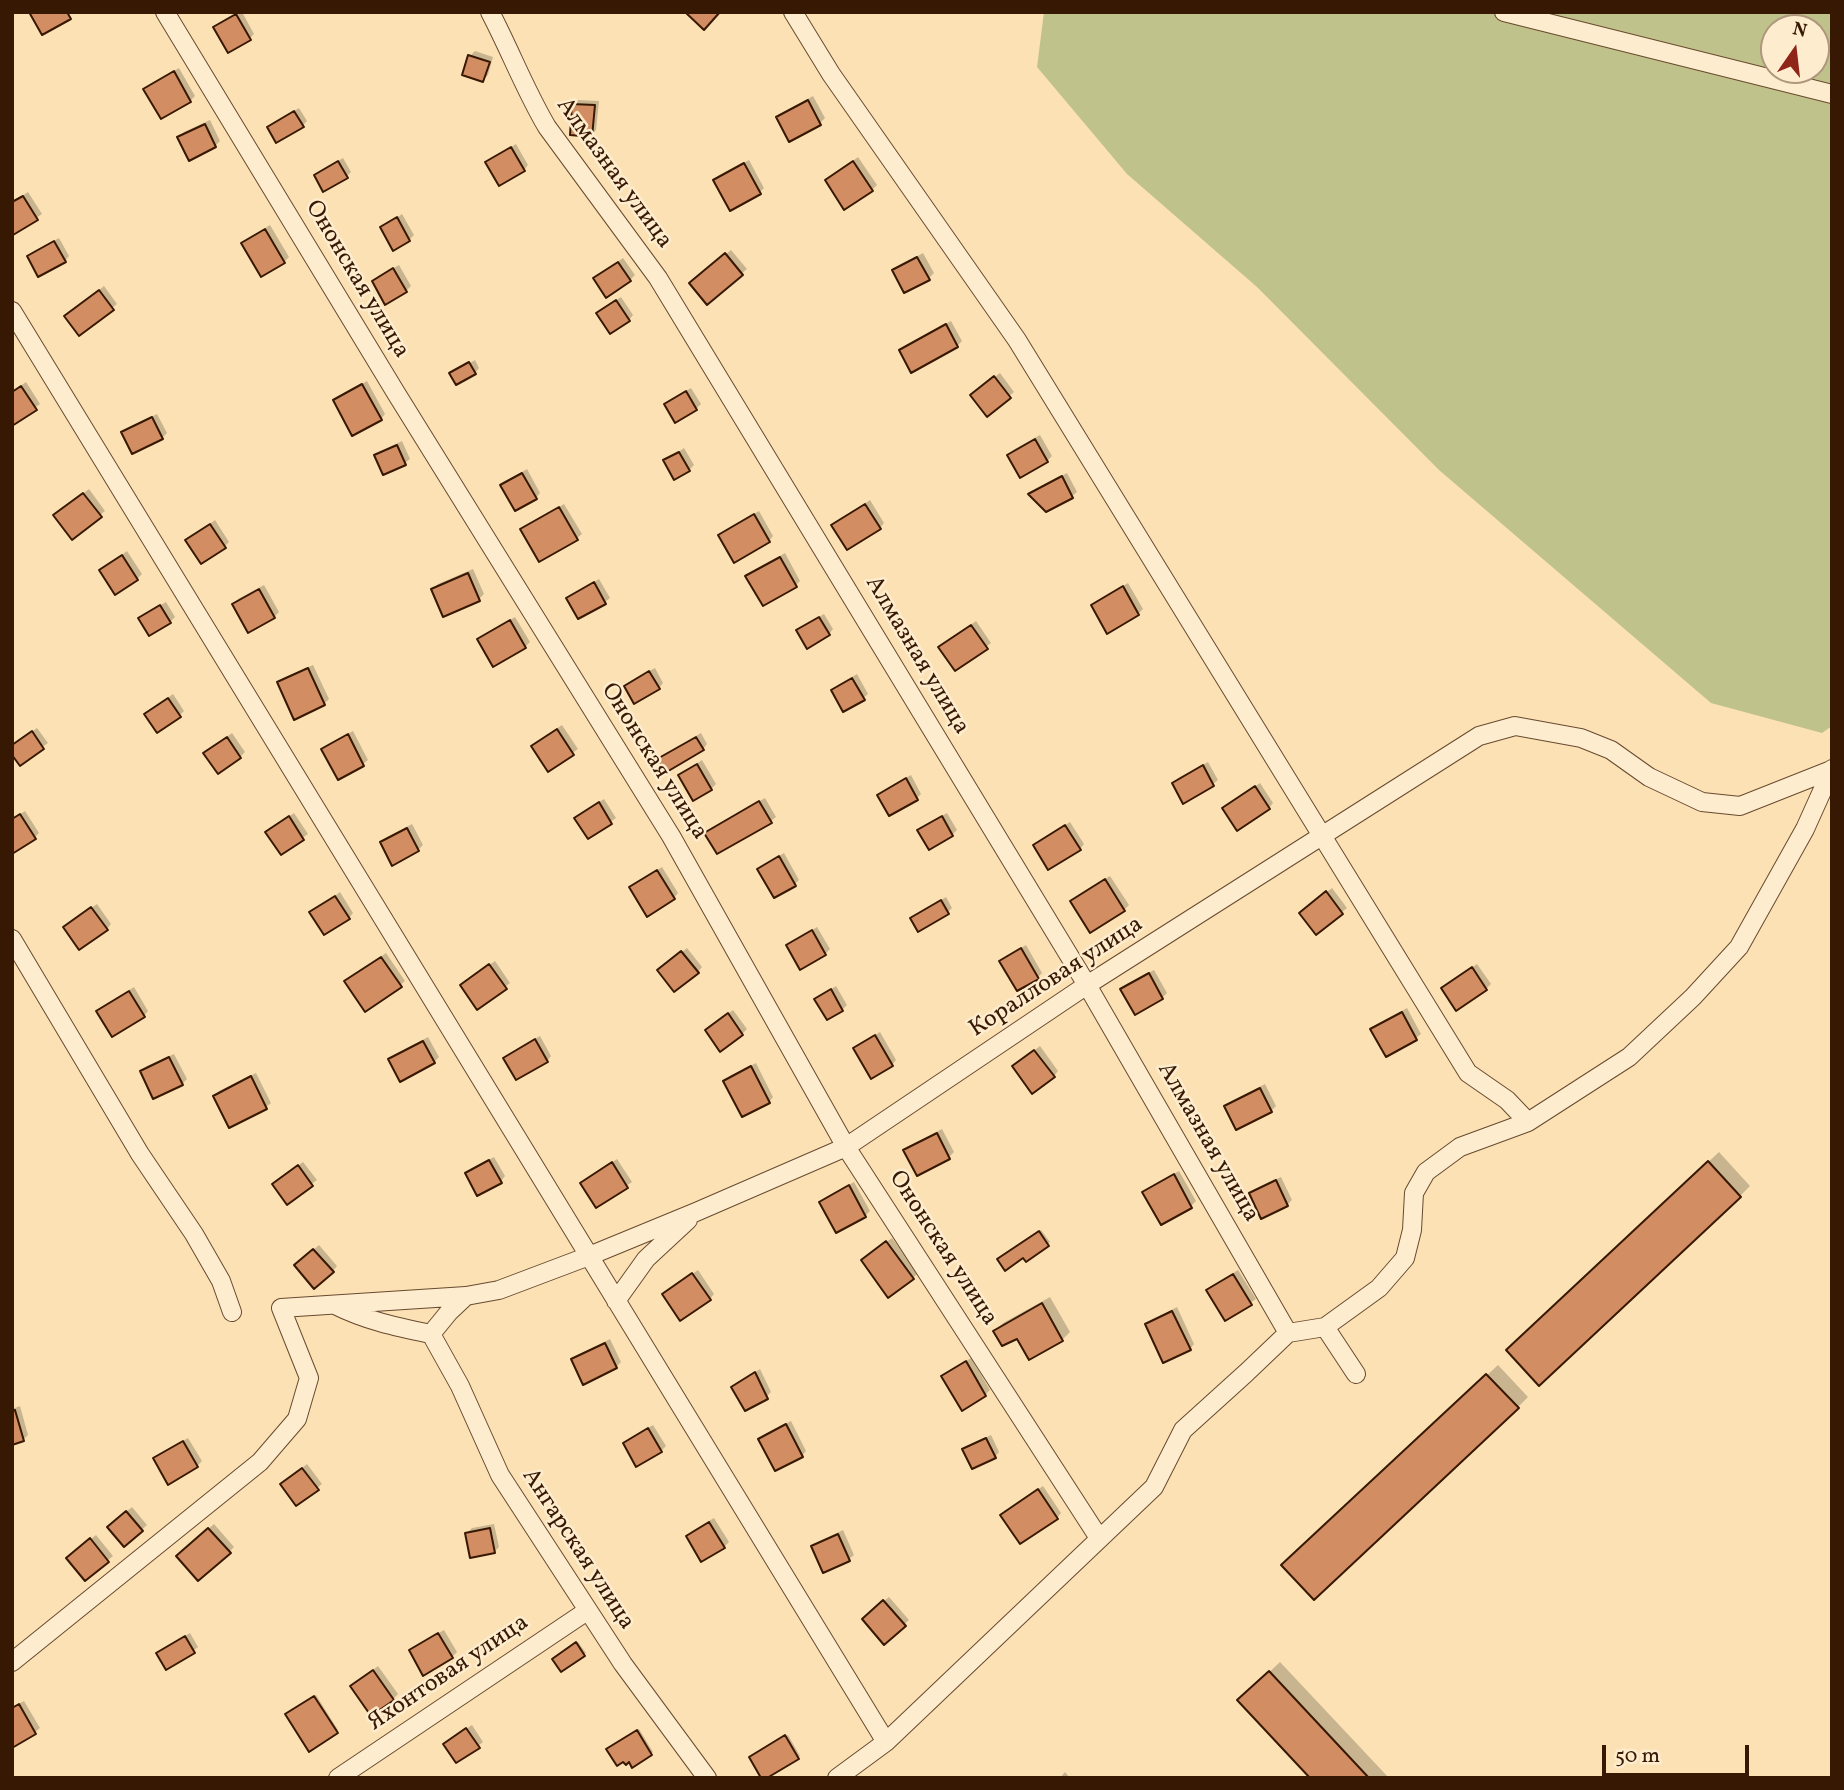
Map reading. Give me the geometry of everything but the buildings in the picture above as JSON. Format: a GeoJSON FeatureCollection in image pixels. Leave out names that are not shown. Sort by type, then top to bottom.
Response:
{"type":"FeatureCollection","features":[{"type":"Feature","properties":{"kind":"street","name":"Ононская улица"},"geometry":{"type":"LineString","coordinates":[[165,12],[396,393],[671,836],[846,1147],[1099,1538]]}},
{"type":"Feature","properties":{"kind":"street","name":"Алмазная улица"},"geometry":{"type":"LineString","coordinates":[[490,12],[541,117],[658,278],[1087,985],[1288,1333]]}},
{"type":"Feature","properties":{"kind":"street"},"geometry":{"type":"LineString","coordinates":[[793,12],[831,74],[1017,340],[1468,1073],[1507,1100],[1528,1122]]}},
{"type":"Feature","properties":{"kind":"street"},"geometry":{"type":"LineString","coordinates":[[1504,12],[1832,94]]}},
{"type":"Feature","properties":{"kind":"street"},"geometry":{"type":"LineString","coordinates":[[12,311],[886,1742]]}},
{"type":"Feature","properties":{"kind":"street","name":"Коралловая улица"},"geometry":{"type":"LineString","coordinates":[[12,1662],[260,1462],[297,1419],[309,1378],[281,1308],[466,1296],[499,1290],[696,1212],[846,1147],[1087,985],[1479,736],[1515,726],[1581,738],[1611,750],[1649,777],[1702,802],[1740,806],[1831,770]]}},
{"type":"Feature","properties":{"kind":"street"},"geometry":{"type":"LineString","coordinates":[[837,1778],[886,1742],[1154,1488],[1183,1430],[1288,1333],[1325,1327],[1378,1288],[1405,1258],[1412,1230],[1414,1193],[1426,1172],[1460,1147],[1528,1122],[1629,1057],[1693,997],[1740,947],[1805,829],[1831,770]]}},
{"type":"Feature","properties":{"kind":"street"},"geometry":{"type":"LineString","coordinates":[[12,939],[139,1154],[201,1246],[221,1281],[232,1312]]}},
{"type":"Feature","properties":{"kind":"street"},"geometry":{"type":"LineString","coordinates":[[616,1301],[646,1259],[696,1212]]}},
{"type":"Feature","properties":{"kind":"street"},"geometry":{"type":"LineString","coordinates":[[335,1304],[357,1316],[431,1334],[466,1296]]}},
{"type":"Feature","properties":{"kind":"street"},"geometry":{"type":"LineString","coordinates":[[1325,1327],[1356,1374]]}},
{"type":"Feature","properties":{"kind":"street","name":"Ангарская улица"},"geometry":{"type":"LineString","coordinates":[[431,1334],[460,1386],[499,1475],[623,1664],[707,1778]]}},
{"type":"Feature","properties":{"kind":"street","name":"Яхонтовая улица"},"geometry":{"type":"LineString","coordinates":[[338,1778],[587,1611]]}},
{"type":"Feature","properties":{"kind":"green space"},"geometry":{"type":"Polygon","coordinates":[[[1044,12],[1832,12],[1832,726],[1822,733],[1711,703],[1439,470],[1257,287],[1127,174],[1037,67],[1044,12]]]}}]}
